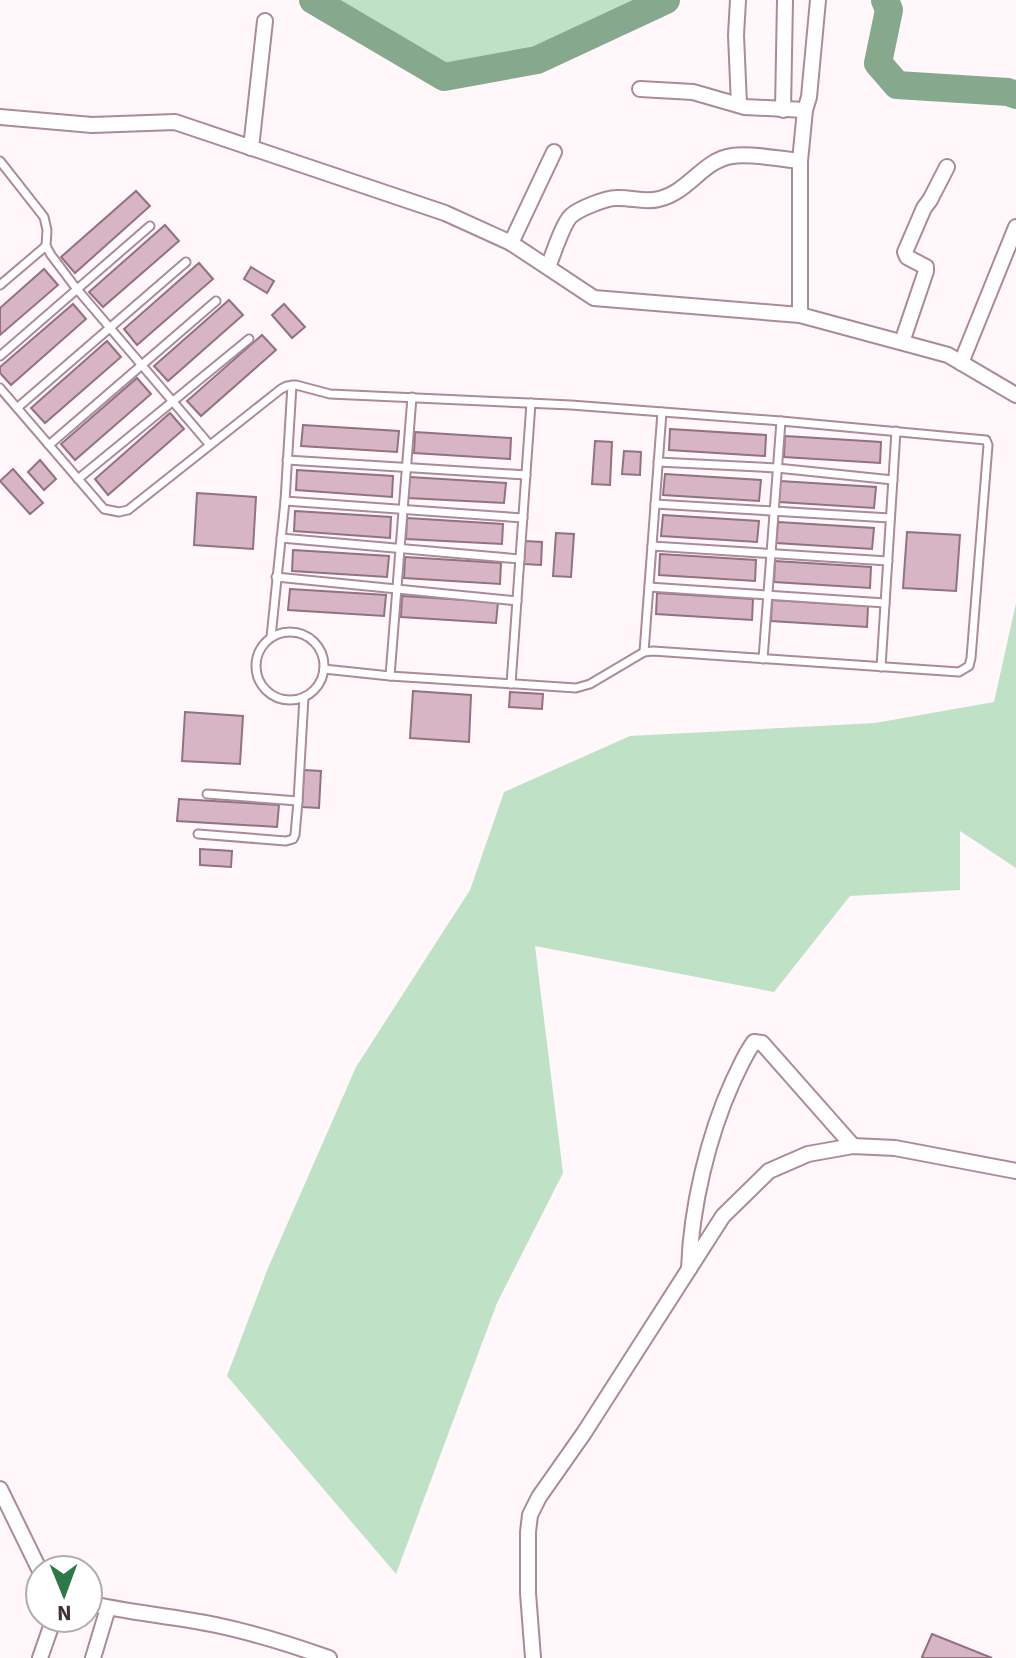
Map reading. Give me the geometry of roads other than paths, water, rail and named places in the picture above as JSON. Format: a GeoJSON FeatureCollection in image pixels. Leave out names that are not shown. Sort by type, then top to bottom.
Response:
{"type":"FeatureCollection","features":[{"type":"Feature","properties":{"kind":"street"},"geometry":{"type":"LineString","coordinates":[[738,0],[739,105]]}},
{"type":"Feature","properties":{"kind":"street"},"geometry":{"type":"LineString","coordinates":[[783,110],[785,0]]}},
{"type":"Feature","properties":{"kind":"street"},"geometry":{"type":"LineString","coordinates":[[800,315],[800,161],[818,0]]}},
{"type":"Feature","properties":{"kind":"street"},"geometry":{"type":"LineString","coordinates":[[251,148],[265,21]]}},
{"type":"Feature","properties":{"kind":"street"},"geometry":{"type":"LineString","coordinates":[[640,89],[693,92],[739,105],[805,110]]}},
{"type":"Feature","properties":{"kind":"street"},"geometry":{"type":"LineString","coordinates":[[0,117],[92,125],[175,122],[445,213],[511,243],[594,298],[800,315],[948,355],[1016,395]]}},
{"type":"Feature","properties":{"kind":"street"},"geometry":{"type":"LineString","coordinates":[[511,243],[554,152]]}},
{"type":"Feature","properties":{"kind":"street"},"geometry":{"type":"LineString","coordinates":[[548,267],[569,217],[578,211],[618,197],[638,201],[667,197],[695,180],[709,165],[735,155],[800,161]]}},
{"type":"Feature","properties":{"kind":"street"},"geometry":{"type":"LineString","coordinates":[[902,342],[926,271],[926,267],[907,257],[905,252],[924,208],[947,167]]}},
{"type":"Feature","properties":{"kind":"street"},"geometry":{"type":"LineString","coordinates":[[961,363],[1016,227]]}},
{"type":"Feature","properties":{"kind":"street"},"geometry":{"type":"LineString","coordinates":[[689,1269],[690,1234],[720,1110],[754,1042],[762,1043],[853,1146]]}},
{"type":"Feature","properties":{"kind":"street"},"geometry":{"type":"LineString","coordinates":[[533,1658],[528,1593],[530,1515],[723,1216],[769,1171],[808,1154],[853,1146],[895,1148],[1016,1171]]}},
{"type":"Feature","properties":{"kind":"street"},"geometry":{"type":"LineString","coordinates":[[0,1489],[32,1554]]}},
{"type":"Feature","properties":{"kind":"street"},"geometry":{"type":"LineString","coordinates":[[104,1607],[216,1625],[329,1658]]}},
{"type":"Feature","properties":{"kind":"street"},"geometry":{"type":"LineString","coordinates":[[93,1658],[108,1608]]}},
{"type":"Feature","properties":{"kind":"street"},"geometry":{"type":"LineString","coordinates":[[40,1658],[48,1634]]}},
{"type":"Feature","properties":{"kind":"lane"},"geometry":{"type":"LineString","coordinates":[[0,161],[44,217],[46,246],[51,255],[209,444]]}},
{"type":"Feature","properties":{"kind":"lane"},"geometry":{"type":"LineString","coordinates":[[0,356],[150,226]]}},
{"type":"Feature","properties":{"kind":"lane"},"geometry":{"type":"LineString","coordinates":[[0,285],[46,246]]}},
{"type":"Feature","properties":{"kind":"lane"},"geometry":{"type":"LineString","coordinates":[[17,408],[186,262]]}},
{"type":"Feature","properties":{"kind":"lane"},"geometry":{"type":"LineString","coordinates":[[49,445],[216,301]]}},
{"type":"Feature","properties":{"kind":"lane"},"geometry":{"type":"LineString","coordinates":[[78,479],[249,339]]}},
{"type":"Feature","properties":{"kind":"lane"},"geometry":{"type":"LineString","coordinates":[[0,388],[104,509],[119,512],[128,510],[281,389],[292,385],[330,394],[531,403],[781,421],[978,438],[986,440],[988,445],[971,658],[969,666],[959,672],[644,652],[590,684],[576,688],[324,669]]}},
{"type":"Feature","properties":{"kind":"lane"},"geometry":{"type":"LineString","coordinates":[[271,637],[285,501],[292,385]]}},
{"type":"Feature","properties":{"kind":"lane"},"geometry":{"type":"LineString","coordinates":[[390,676],[412,397]]}},
{"type":"Feature","properties":{"kind":"lane"},"geometry":{"type":"LineString","coordinates":[[511,684],[531,403]]}},
{"type":"Feature","properties":{"kind":"lane"},"geometry":{"type":"LineString","coordinates":[[644,652],[662,412]]}},
{"type":"Feature","properties":{"kind":"lane"},"geometry":{"type":"LineString","coordinates":[[763,659],[781,421]]}},
{"type":"Feature","properties":{"kind":"lane"},"geometry":{"type":"LineString","coordinates":[[881,667],[896,431]]}},
{"type":"Feature","properties":{"kind":"lane"},"geometry":{"type":"LineString","coordinates":[[287,460],[526,475]]}},
{"type":"Feature","properties":{"kind":"lane"},"geometry":{"type":"LineString","coordinates":[[658,462],[777,468],[893,480]]}},
{"type":"Feature","properties":{"kind":"lane"},"geometry":{"type":"LineString","coordinates":[[285,501],[523,518]]}},
{"type":"Feature","properties":{"kind":"lane"},"geometry":{"type":"LineString","coordinates":[[655,504],[890,518]]}},
{"type":"Feature","properties":{"kind":"lane"},"geometry":{"type":"LineString","coordinates":[[281,538],[520,559]]}},
{"type":"Feature","properties":{"kind":"lane"},"geometry":{"type":"LineString","coordinates":[[652,546],[888,561]]}},
{"type":"Feature","properties":{"kind":"lane"},"geometry":{"type":"LineString","coordinates":[[276,577],[517,601]]}},
{"type":"Feature","properties":{"kind":"lane"},"geometry":{"type":"LineString","coordinates":[[649,587],[885,603]]}},
{"type":"Feature","properties":{"kind":"lane"},"geometry":{"type":"LineString","coordinates":[[294,632],[308,637],[319,647],[324,669],[320,683],[304,697],[289,700],[274,696],[262,685],[256,663],[261,649],[271,637],[294,632]]}},
{"type":"Feature","properties":{"kind":"lane"},"geometry":{"type":"LineString","coordinates":[[198,834],[293,839],[304,697]]}},
{"type":"Feature","properties":{"kind":"lane"},"geometry":{"type":"LineString","coordinates":[[207,794],[298,801]]}},
{"type":"Feature","properties":{"kind":"waterway"},"geometry":{"type":"LineString","coordinates":[[313,0],[444,77],[537,60],[666,0]]}},
{"type":"Feature","properties":{"kind":"waterway"},"geometry":{"type":"LineString","coordinates":[[885,0],[889,10],[878,63],[897,85],[1016,95]]}}]}
